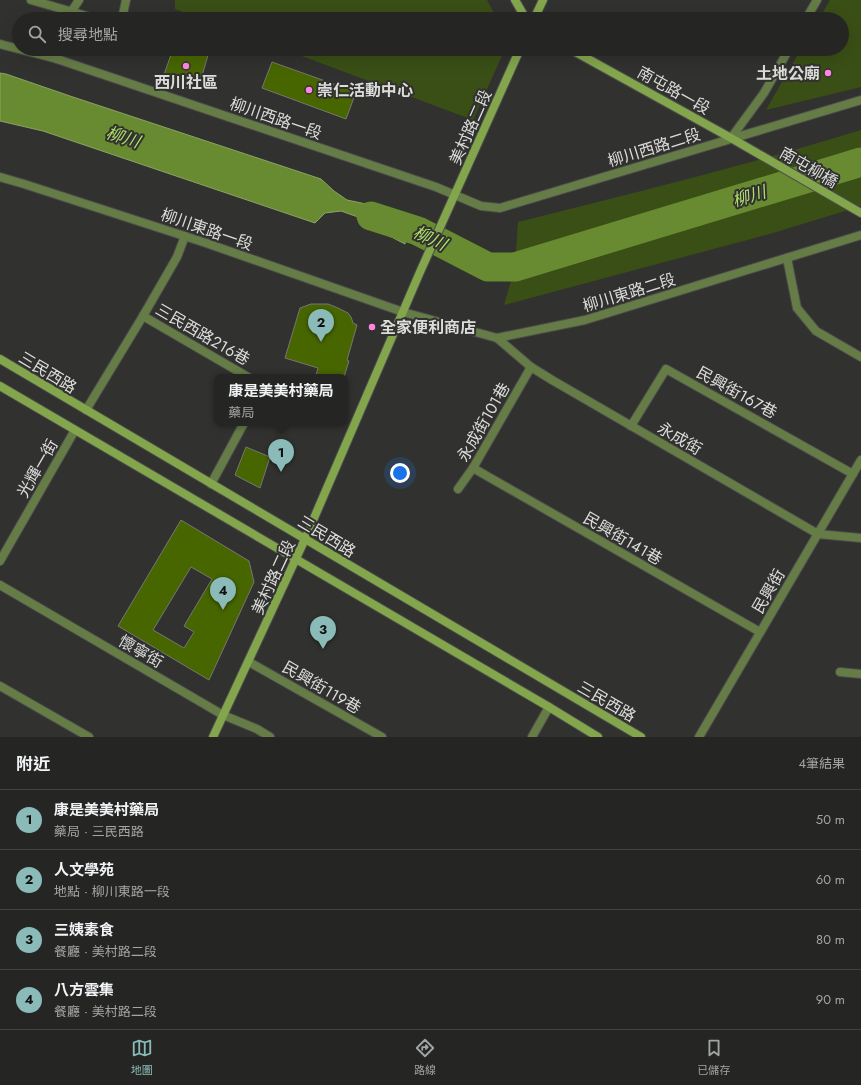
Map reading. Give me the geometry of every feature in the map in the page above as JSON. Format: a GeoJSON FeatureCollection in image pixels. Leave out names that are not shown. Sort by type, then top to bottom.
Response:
{"type":"FeatureCollection","features":[{"type":"Feature","properties":{"kind":"street"},"geometry":{"type":"LineString","coordinates":[[31,0],[62,12]]}},
{"type":"Feature","properties":{"kind":"street"},"geometry":{"type":"LineString","coordinates":[[72,12],[79,0]]}},
{"type":"Feature","properties":{"kind":"street"},"geometry":{"type":"LineString","coordinates":[[123,12],[126,0]]}},
{"type":"Feature","properties":{"kind":"street"},"geometry":{"type":"LineString","coordinates":[[515,0],[522,12]]}},
{"type":"Feature","properties":{"kind":"street"},"geometry":{"type":"LineString","coordinates":[[537,12],[543,0]]}},
{"type":"Feature","properties":{"kind":"street"},"geometry":{"type":"LineString","coordinates":[[810,12],[817,0]]}},
{"type":"Feature","properties":{"kind":"street","name":"柳川西路一段"},"geometry":{"type":"LineString","coordinates":[[0,44],[12,47]]}},
{"type":"Feature","properties":{"kind":"street","name":"柳川西路一段"},"geometry":{"type":"LineString","coordinates":[[46,56],[455,194]]}},
{"type":"Feature","properties":{"kind":"street","name":"美村路二段"},"geometry":{"type":"LineString","coordinates":[[213,737],[296,560],[420,272],[517,56]]}},
{"type":"Feature","properties":{"kind":"street","name":"南屯路一段"},"geometry":{"type":"LineString","coordinates":[[583,56],[764,157]]}},
{"type":"Feature","properties":{"kind":"street"},"geometry":{"type":"LineString","coordinates":[[731,138],[764,92],[785,56]]}},
{"type":"Feature","properties":{"kind":"street","name":"柳川西路二段"},"geometry":{"type":"LineString","coordinates":[[455,194],[481,206],[500,208],[861,100]]}},
{"type":"Feature","properties":{"kind":"street","name":"南屯柳橋"},"geometry":{"type":"LineString","coordinates":[[764,157],[861,213]]}},
{"type":"Feature","properties":{"kind":"street","name":"柳川東路一段"},"geometry":{"type":"LineString","coordinates":[[0,177],[185,236],[403,312]]}},
{"type":"Feature","properties":{"kind":"street","name":"柳川東路二段"},"geometry":{"type":"LineString","coordinates":[[403,312],[497,338],[585,320],[861,235]]}},
{"type":"Feature","properties":{"kind":"street"},"geometry":{"type":"LineString","coordinates":[[86,410],[177,257],[185,236]]}},
{"type":"Feature","properties":{"kind":"street"},"geometry":{"type":"LineString","coordinates":[[787,258],[797,308],[816,331],[861,357]]}},
{"type":"Feature","properties":{"kind":"street","name":"三民西路216巷"},"geometry":{"type":"LineString","coordinates":[[143,316],[243,374]]}},
{"type":"Feature","properties":{"kind":"street","name":"永成街"},"geometry":{"type":"LineString","coordinates":[[497,338],[531,367],[818,534],[861,538]]}},
{"type":"Feature","properties":{"kind":"street","name":"三民西路"},"geometry":{"type":"LineString","coordinates":[[0,359],[641,737]]}},
{"type":"Feature","properties":{"kind":"street","name":"永成街101巷"},"geometry":{"type":"LineString","coordinates":[[458,489],[473,468],[531,367]]}},
{"type":"Feature","properties":{"kind":"street","name":"民興街167巷"},"geometry":{"type":"LineString","coordinates":[[631,426],[666,369],[853,474]]}},
{"type":"Feature","properties":{"kind":"street"},"geometry":{"type":"LineString","coordinates":[[0,386],[598,737]]}},
{"type":"Feature","properties":{"kind":"street"},"geometry":{"type":"LineString","coordinates":[[211,484],[242,426]]}},
{"type":"Feature","properties":{"kind":"street","name":"光輝一街"},"geometry":{"type":"LineString","coordinates":[[0,561],[75,430]]}},
{"type":"Feature","properties":{"kind":"street","name":"民興街"},"geometry":{"type":"LineString","coordinates":[[699,737],[861,460]]}},
{"type":"Feature","properties":{"kind":"street","name":"民興街141巷"},"geometry":{"type":"LineString","coordinates":[[473,468],[760,632]]}},
{"type":"Feature","properties":{"kind":"street","name":"懷寧街"},"geometry":{"type":"LineString","coordinates":[[0,585],[223,714],[257,729],[270,737]]}},
{"type":"Feature","properties":{"kind":"street","name":"民興街119巷"},"geometry":{"type":"LineString","coordinates":[[249,662],[382,737]]}},
{"type":"Feature","properties":{"kind":"street"},"geometry":{"type":"LineString","coordinates":[[840,672],[861,674]]}},
{"type":"Feature","properties":{"kind":"street"},"geometry":{"type":"LineString","coordinates":[[0,686],[89,737]]}},
{"type":"Feature","properties":{"kind":"street"},"geometry":{"type":"LineString","coordinates":[[532,737],[549,707]]}},
{"type":"Feature","properties":{"kind":"shaded area"},"geometry":{"type":"Polygon","coordinates":[[[175,0],[487,0],[493,12],[183,12],[175,9],[175,0]]]}},
{"type":"Feature","properties":{"kind":"shaded area"},"geometry":{"type":"Polygon","coordinates":[[[830,0],[861,0],[861,87],[766,110],[797,56],[849,56],[849,12],[823,12],[830,0]]]}},
{"type":"Feature","properties":{"kind":"shaded area"},"geometry":{"type":"Polygon","coordinates":[[[302,56],[502,56],[473,120],[302,56]]]}},
{"type":"Feature","properties":{"kind":"shaded area"},"geometry":{"type":"Polygon","coordinates":[[[861,130],[861,206],[773,233],[504,305],[515,267],[518,222],[733,167],[861,130]]]}},
{"type":"Feature","properties":{"kind":"water"},"geometry":{"type":"Polygon","coordinates":[[[0,73],[321,179],[347,200],[366,204],[409,221],[405,244],[374,228],[358,217],[341,211],[325,213],[315,223],[43,131],[0,121],[0,73]]]}},
{"type":"Feature","properties":{"kind":"building","name":"西川社區"},"geometry":{"type":"Polygon","coordinates":[[[171,56],[208,56],[201,79],[194,90],[162,80],[171,56]]]}},
{"type":"Feature","properties":{"kind":"building","name":"崇仁活動中心"},"geometry":{"type":"Polygon","coordinates":[[[272,62],[356,92],[346,119],[262,88],[272,62]]]}},
{"type":"Feature","properties":{"kind":"building"},"geometry":{"type":"Polygon","coordinates":[[[311,304],[328,304],[348,313],[353,323],[357,325],[347,360],[349,361],[345,374],[316,374],[318,368],[285,358],[300,308],[311,304]]]}},
{"type":"Feature","properties":{"kind":"building"},"geometry":{"type":"Polygon","coordinates":[[[246,447],[270,457],[260,488],[235,475],[246,447]]]}},
{"type":"Feature","properties":{"kind":"building"},"geometry":{"type":"Polygon","coordinates":[[[181,520],[249,561],[254,582],[209,680],[118,626],[181,520]],[[191,567],[153,630],[184,648],[194,632],[184,626],[212,579],[191,567]]]}},
{"type":"Feature","properties":{"kind":"waterway","name":"柳川"},"geometry":{"type":"LineString","coordinates":[[371,216],[418,231],[488,267],[515,267],[861,162]]}},
{"type":"Feature","properties":{"kind":"place","name":"西川社區"},"geometry":{"type":"Point","coordinates":[186,66]}},
{"type":"Feature","properties":{"kind":"place","name":"土地公廟"},"geometry":{"type":"Point","coordinates":[828,73]}},
{"type":"Feature","properties":{"kind":"place","name":"崇仁活動中心"},"geometry":{"type":"Point","coordinates":[309,90]}},
{"type":"Feature","properties":{"kind":"place","name":"全家便利商店"},"geometry":{"type":"Point","coordinates":[372,327]}},
{"type":"Feature","properties":{"kind":"place","name":"人文學苑"},"geometry":{"type":"Point","coordinates":[321,342]}},
{"type":"Feature","properties":{"kind":"place","name":"康是美美村藥局"},"geometry":{"type":"Point","coordinates":[281,472]}},
{"type":"Feature","properties":{"kind":"place","name":"八方雲集"},"geometry":{"type":"Point","coordinates":[223,610]}},
{"type":"Feature","properties":{"kind":"place","name":"三姨素食"},"geometry":{"type":"Point","coordinates":[323,649]}}]}
